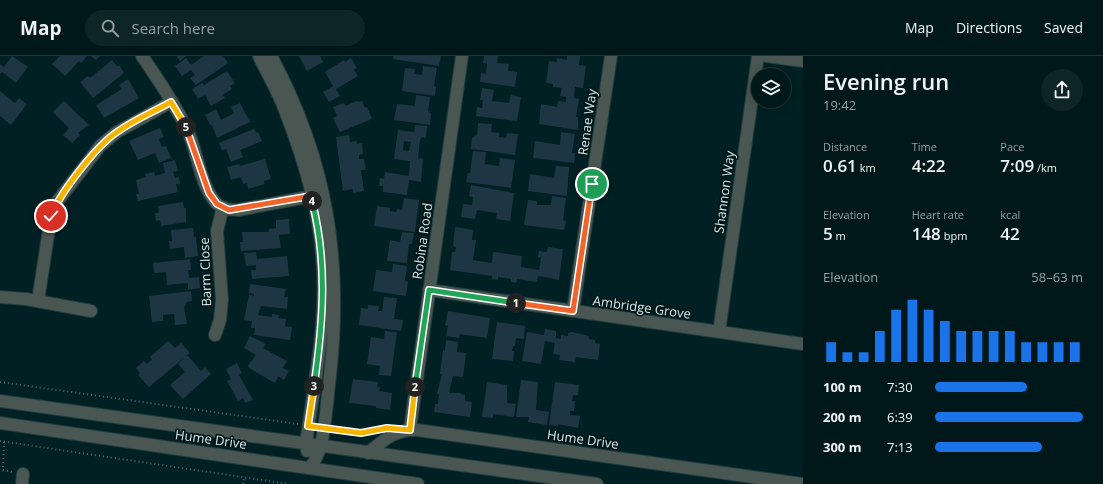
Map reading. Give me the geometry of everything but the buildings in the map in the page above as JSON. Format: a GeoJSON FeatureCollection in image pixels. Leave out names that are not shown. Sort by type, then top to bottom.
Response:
{"type":"FeatureCollection","features":[{"type":"Feature","properties":{"kind":"street"},"geometry":{"type":"LineString","coordinates":[[142,56],[187,130],[209,193],[217,204],[229,210],[238,210],[324,194]]}},
{"type":"Feature","properties":{"kind":"street"},"geometry":{"type":"LineString","coordinates":[[259,56],[286,112],[318,224],[322,257],[323,290],[319,355],[306,444],[311,468]]}},
{"type":"Feature","properties":{"kind":"street"},"geometry":{"type":"LineString","coordinates":[[271,56],[294,102],[308,137],[324,194],[332,239],[335,317],[323,428],[320,446],[311,468]]}},
{"type":"Feature","properties":{"kind":"street","name":"Robina Road"},"geometry":{"type":"LineString","coordinates":[[410,430],[462,56]]}},
{"type":"Feature","properties":{"kind":"street","name":"Renae Way"},"geometry":{"type":"LineString","coordinates":[[573,311],[611,56]]}},
{"type":"Feature","properties":{"kind":"street","name":"Shannon Way"},"geometry":{"type":"LineString","coordinates":[[719,332],[758,56]]}},
{"type":"Feature","properties":{"kind":"street"},"geometry":{"type":"LineString","coordinates":[[766,56],[803,61]]}},
{"type":"Feature","properties":{"kind":"street"},"geometry":{"type":"LineString","coordinates":[[38,301],[51,216],[56,202],[101,145],[117,132],[171,102]]}},
{"type":"Feature","properties":{"kind":"street","name":"Barm Close"},"geometry":{"type":"LineString","coordinates":[[215,336],[220,320],[222,300],[217,231],[223,207]]}},
{"type":"Feature","properties":{"kind":"street","name":"Ambridge Grove"},"geometry":{"type":"LineString","coordinates":[[429,290],[803,344]]}},
{"type":"Feature","properties":{"kind":"street"},"geometry":{"type":"LineString","coordinates":[[0,297],[38,301],[91,311]]}},
{"type":"Feature","properties":{"kind":"street","name":"Hume Drive"},"geometry":{"type":"LineString","coordinates":[[0,401],[597,484]]}},
{"type":"Feature","properties":{"kind":"street","name":"Hume Drive"},"geometry":{"type":"LineString","coordinates":[[0,423],[418,484]]}},
{"type":"Feature","properties":{"kind":"street","name":"Hume Drive"},"geometry":{"type":"LineString","coordinates":[[368,453],[390,434],[410,430],[802,484]]}},
{"type":"Feature","properties":{"kind":"path"},"geometry":{"type":"LineString","coordinates":[[0,382],[308,426]]}},
{"type":"Feature","properties":{"kind":"path"},"geometry":{"type":"LineString","coordinates":[[323,428],[361,433],[380,430]]}},
{"type":"Feature","properties":{"kind":"path"},"geometry":{"type":"LineString","coordinates":[[0,441],[289,484]]}},
{"type":"Feature","properties":{"kind":"path"},"geometry":{"type":"LineString","coordinates":[[4,442],[2,470],[23,479]]}},
{"type":"Feature","properties":{"kind":"path"},"geometry":{"type":"LineString","coordinates":[[243,484],[245,477]]}},
{"type":"Feature","properties":{"kind":"route"},"geometry":{"type":"LineString","coordinates":[[51,216],[56,202],[101,145],[117,132],[171,102],[187,130],[209,193],[217,204],[229,210],[238,210],[311,196],[318,224],[322,257],[323,290],[319,355],[308,426],[372,433],[387,428],[410,430],[429,290],[573,311],[592,184]]}}]}
